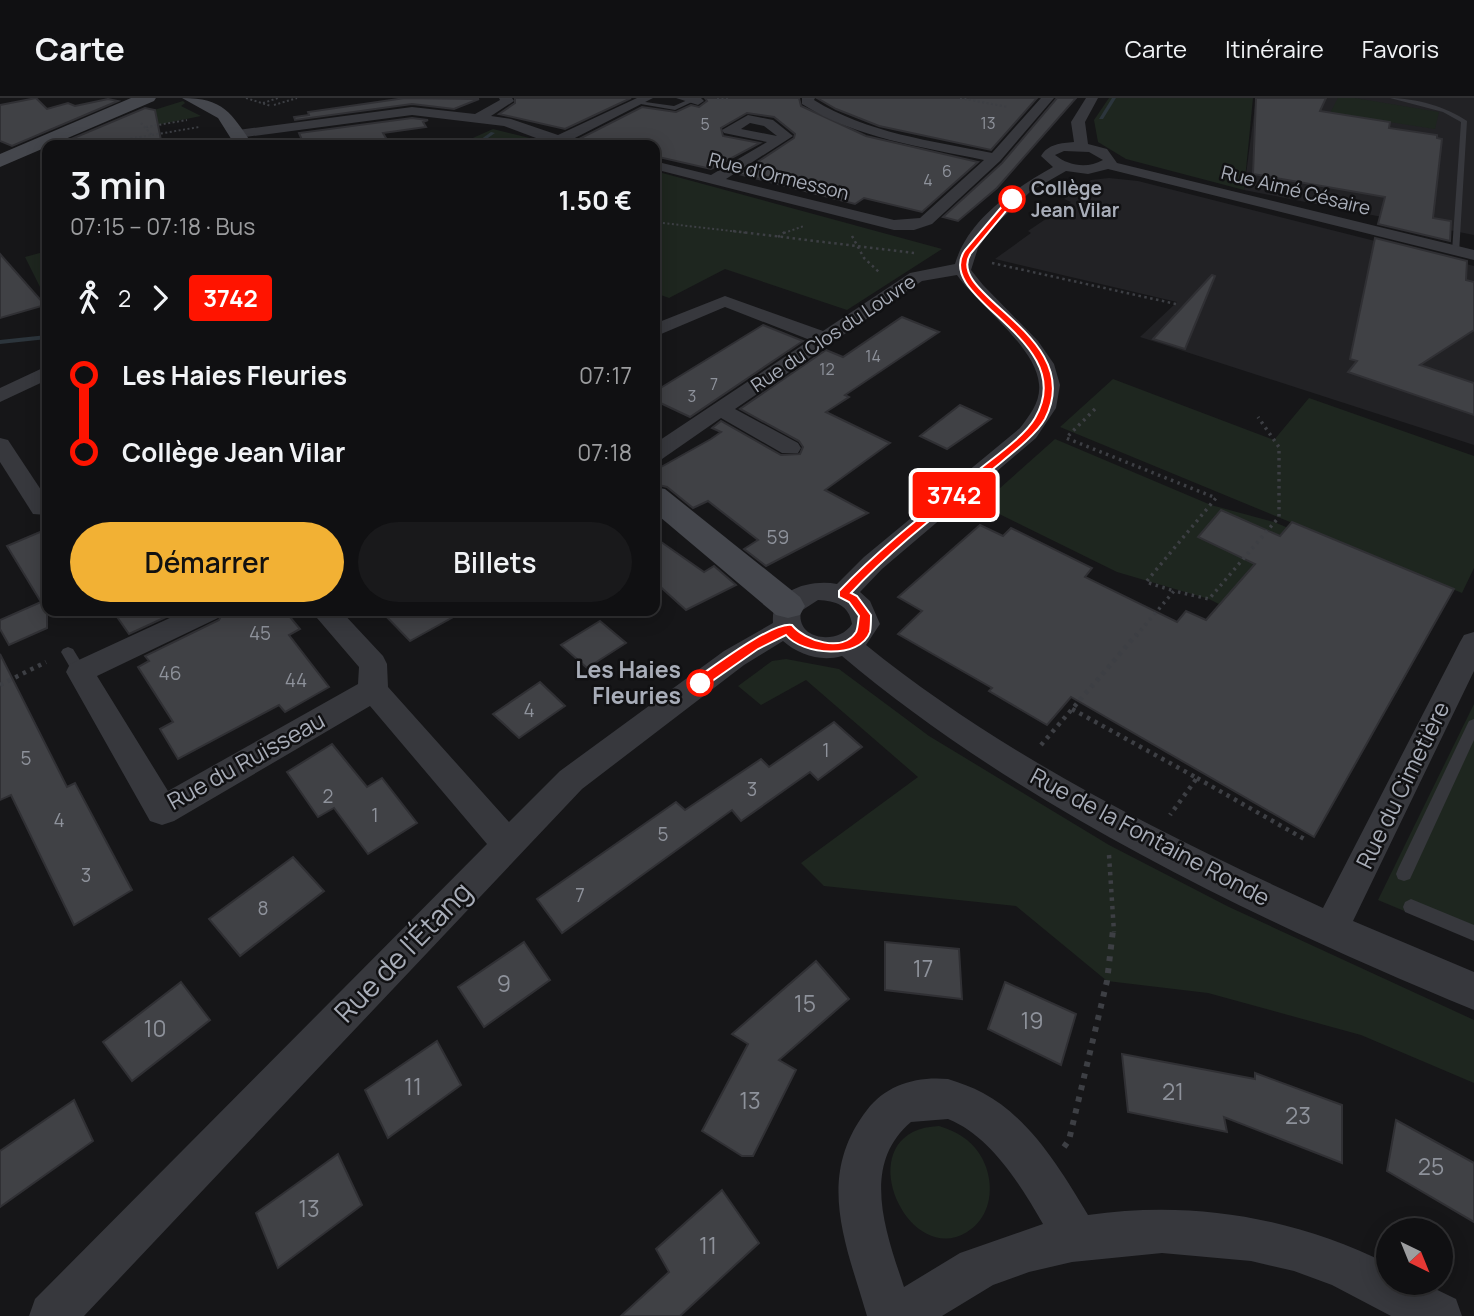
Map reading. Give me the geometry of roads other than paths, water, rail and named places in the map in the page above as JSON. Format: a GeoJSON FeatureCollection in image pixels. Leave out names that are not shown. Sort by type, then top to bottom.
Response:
{"type":"FeatureCollection","features":[{"type":"Feature","properties":{"kind":"street"},"geometry":{"type":"LineString","coordinates":[[46,140],[126,104],[148,98]]}},
{"type":"Feature","properties":{"kind":"street"},"geometry":{"type":"LineString","coordinates":[[190,98],[224,115],[237,133],[412,111],[506,122],[555,140]]}},
{"type":"Feature","properties":{"kind":"street"},"geometry":{"type":"LineString","coordinates":[[412,111],[444,98]]}},
{"type":"Feature","properties":{"kind":"street"},"geometry":{"type":"LineString","coordinates":[[478,118],[508,101],[505,98]]}},
{"type":"Feature","properties":{"kind":"street"},"geometry":{"type":"LineString","coordinates":[[808,98],[806,101],[811,105],[870,129],[995,159],[1048,98]]}},
{"type":"Feature","properties":{"kind":"street"},"geometry":{"type":"LineString","coordinates":[[1082,147],[1078,121],[1091,98]]}},
{"type":"Feature","properties":{"kind":"street"},"geometry":{"type":"LineString","coordinates":[[560,140],[643,100]]}},
{"type":"Feature","properties":{"kind":"street"},"geometry":{"type":"LineString","coordinates":[[713,180],[779,141]]}},
{"type":"Feature","properties":{"kind":"street"},"geometry":{"type":"LineString","coordinates":[[0,161],[42,142]]}},
{"type":"Feature","properties":{"kind":"street"},"geometry":{"type":"LineString","coordinates":[[1062,147],[1082,147],[1106,154],[1111,161],[1109,164],[1095,169],[1064,166],[1050,159],[1049,152],[1062,147]]}},
{"type":"Feature","properties":{"kind":"street","name":"Rue d'Ormesson"},"geometry":{"type":"LineString","coordinates":[[660,167],[894,225],[914,225],[926,221],[995,159]]}},
{"type":"Feature","properties":{"kind":"street","name":"Rue Aimé Césaire"},"geometry":{"type":"LineString","coordinates":[[1109,164],[1474,255]]}},
{"type":"Feature","properties":{"kind":"street"},"geometry":{"type":"LineString","coordinates":[[843,594],[873,563],[1039,421],[1045,408],[1049,382],[1043,359],[1013,323],[974,289],[963,264],[1010,201],[1028,186],[1064,166]]}},
{"type":"Feature","properties":{"kind":"street","name":"Rue du Clos du Louvre"},"geometry":{"type":"LineString","coordinates":[[660,450],[903,285],[927,272],[963,264]]}},
{"type":"Feature","properties":{"kind":"street"},"geometry":{"type":"LineString","coordinates":[[660,328],[725,301],[741,289]]}},
{"type":"Feature","properties":{"kind":"street"},"geometry":{"type":"LineString","coordinates":[[725,301],[823,338]]}},
{"type":"Feature","properties":{"kind":"street"},"geometry":{"type":"LineString","coordinates":[[0,396],[42,375]]}},
{"type":"Feature","properties":{"kind":"street"},"geometry":{"type":"LineString","coordinates":[[720,409],[790,448]]}},
{"type":"Feature","properties":{"kind":"street"},"geometry":{"type":"LineString","coordinates":[[0,445],[42,509]]}},
{"type":"Feature","properties":{"kind":"street"},"geometry":{"type":"LineString","coordinates":[[660,501],[788,617],[795,637],[813,646],[834,648],[847,645],[863,632],[866,624],[861,607],[843,594],[830,591],[806,594],[788,617]]}},
{"type":"Feature","properties":{"kind":"street","name":"Rue du Ruisseau"},"geometry":{"type":"LineString","coordinates":[[195,616],[74,662],[162,811],[373,690]]}},
{"type":"Feature","properties":{"kind":"street"},"geometry":{"type":"LineString","coordinates":[[330,616],[373,664],[373,690],[507,844]]}},
{"type":"Feature","properties":{"kind":"street","name":"Rue de l'Étang"},"geometry":{"type":"LineString","coordinates":[[52,1316],[571,780],[734,658],[773,634],[788,617]]}},
{"type":"Feature","properties":{"kind":"street","name":"Rue du Cimetière"},"geometry":{"type":"LineString","coordinates":[[1331,929],[1474,642]]}},
{"type":"Feature","properties":{"kind":"street","name":"Rue de la Fontaine Ronde"},"geometry":{"type":"LineString","coordinates":[[847,645],[939,716],[1007,761],[1108,818],[1256,895],[1474,991]]}},
{"type":"Feature","properties":{"kind":"street"},"geometry":{"type":"LineString","coordinates":[[890,1316],[863,1223],[859,1180],[867,1141],[892,1111],[914,1099],[948,1099],[977,1112],[1016,1149],[1042,1180],[1076,1237]]}},
{"type":"Feature","properties":{"kind":"street"},"geometry":{"type":"LineString","coordinates":[[902,1316],[940,1289],[988,1264],[1076,1237],[1122,1232],[1251,1238],[1335,1263],[1439,1316]]}},
{"type":"Feature","properties":{"kind":"lane"},"geometry":{"type":"LineString","coordinates":[[1394,98],[1445,111],[1464,121],[1456,251]]}},
{"type":"Feature","properties":{"kind":"lane"},"geometry":{"type":"LineString","coordinates":[[643,100],[676,108],[691,100]]}},
{"type":"Feature","properties":{"kind":"lane"},"geometry":{"type":"LineString","coordinates":[[1404,874],[1470,742],[1474,725]]}},
{"type":"Feature","properties":{"kind":"lane"},"geometry":{"type":"LineString","coordinates":[[1411,907],[1474,933]]}},
{"type":"Feature","properties":{"kind":"waterway"},"geometry":{"type":"LineString","coordinates":[[1101,118],[1114,98]]}},
{"type":"Feature","properties":{"kind":"waterway"},"geometry":{"type":"LineString","coordinates":[[482,140],[493,133]]}},
{"type":"Feature","properties":{"kind":"waterway"},"geometry":{"type":"LineString","coordinates":[[0,342],[42,338]]}},
{"type":"Feature","properties":{"kind":"place","name":"Collège Jean Vilar"},"geometry":{"type":"Point","coordinates":[1012,199]}},
{"type":"Feature","properties":{"kind":"place","name":"Les Haies Fleuries"},"geometry":{"type":"Point","coordinates":[700,683]}}]}
